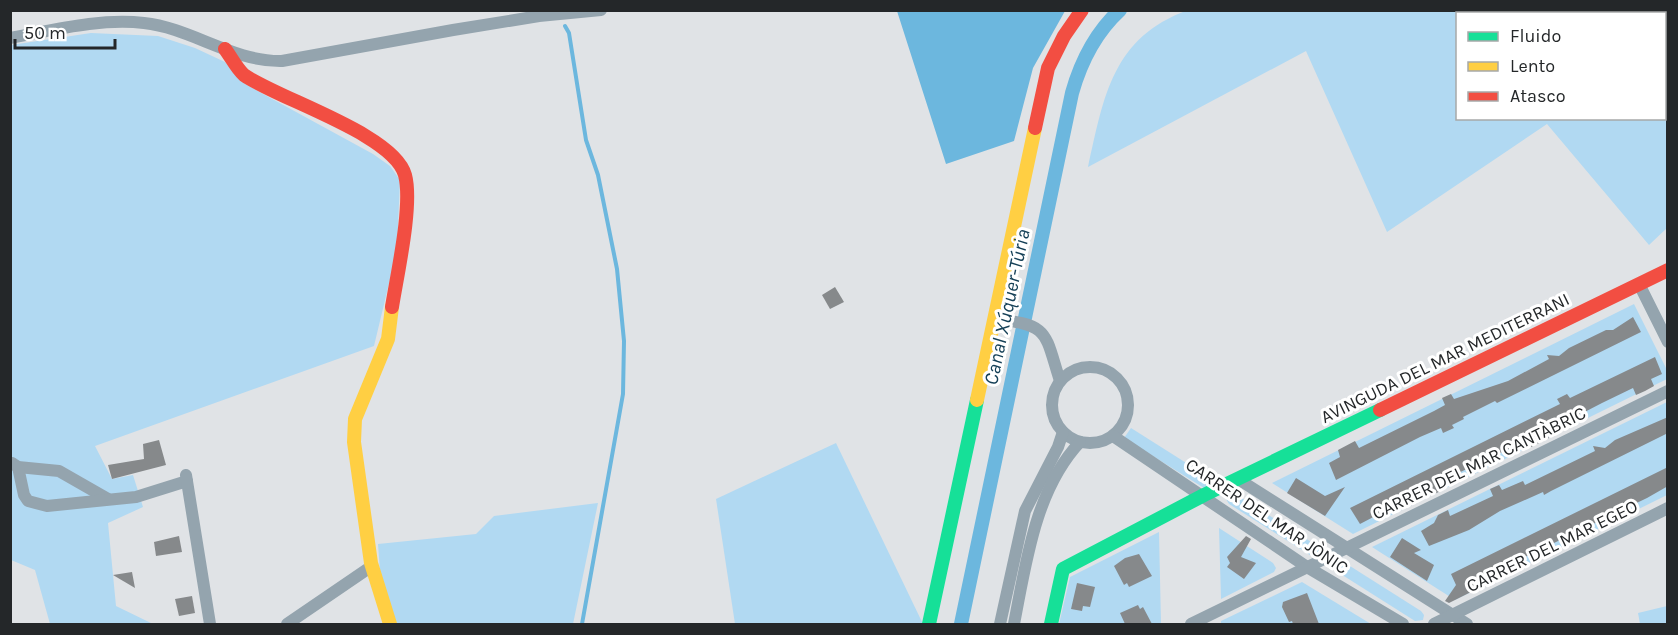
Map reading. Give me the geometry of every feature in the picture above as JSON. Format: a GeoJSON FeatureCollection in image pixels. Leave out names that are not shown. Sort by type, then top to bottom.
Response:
{"type":"FeatureCollection","features":[{"type":"Feature","properties":{"kind":"street"},"geometry":{"type":"LineString","coordinates":[[10,38],[107,22],[145,23],[257,58],[282,61],[539,16],[601,10]]}},
{"type":"Feature","properties":{"kind":"street"},"geometry":{"type":"LineString","coordinates":[[929,624],[999,319],[1048,68],[1064,36],[1082,10]]}},
{"type":"Feature","properties":{"kind":"street"},"geometry":{"type":"LineString","coordinates":[[225,49],[243,74],[321,112],[383,149],[396,160],[405,175],[406,206],[388,321],[388,339],[355,419],[354,442],[372,566],[390,624]]}},
{"type":"Feature","properties":{"kind":"street","name":"AVINGUDA DEL MAR MEDITERRANI"},"geometry":{"type":"LineString","coordinates":[[1051,624],[1063,569],[1238,478],[1668,270]]}},
{"type":"Feature","properties":{"kind":"street"},"geometry":{"type":"LineString","coordinates":[[1639,284],[1668,342]]}},
{"type":"Feature","properties":{"kind":"street"},"geometry":{"type":"LineString","coordinates":[[999,319],[1035,326],[1045,336],[1060,381]]}},
{"type":"Feature","properties":{"kind":"street"},"geometry":{"type":"LineString","coordinates":[[1094,367],[1107,371],[1117,378],[1128,402],[1127,415],[1113,436],[1091,444],[1080,442],[1063,432],[1052,412],[1054,391],[1060,381],[1082,368],[1094,367]]}},
{"type":"Feature","properties":{"kind":"street","name":"CARRER DEL MAR CANTÀBRIC"},"geometry":{"type":"LineString","coordinates":[[1191,624],[1668,391]]}},
{"type":"Feature","properties":{"kind":"street"},"geometry":{"type":"LineString","coordinates":[[1000,624],[1025,511],[1058,447],[1063,432]]}},
{"type":"Feature","properties":{"kind":"street","name":"CARRER DEL MAR JÒNIC"},"geometry":{"type":"LineString","coordinates":[[1113,436],[1204,495],[1307,567],[1403,624]]}},
{"type":"Feature","properties":{"kind":"street"},"geometry":{"type":"LineString","coordinates":[[1014,624],[1037,515],[1070,453],[1080,442]]}},
{"type":"Feature","properties":{"kind":"street"},"geometry":{"type":"LineString","coordinates":[[108,499],[59,471],[14,465],[24,495],[36,504],[61,506],[136,497],[187,477],[210,624]]}},
{"type":"Feature","properties":{"kind":"street","name":"CARRER DEL MAR JÒNIC"},"geometry":{"type":"LineString","coordinates":[[1238,478],[1346,549],[1467,624]]}},
{"type":"Feature","properties":{"kind":"street","name":"CARRER DEL MAR EGEO"},"geometry":{"type":"LineString","coordinates":[[1434,624],[1668,508]]}},
{"type":"Feature","properties":{"kind":"street"},"geometry":{"type":"LineString","coordinates":[[287,624],[372,566]]}},
{"type":"Feature","properties":{"kind":"shaded area"},"geometry":{"type":"Polygon","coordinates":[[[1188,10],[1667,11],[1667,228],[1649,245],[1547,124],[1387,232],[1306,51],[1088,167],[1100,116],[1116,72],[1127,53],[1143,36],[1163,22],[1188,10]]]}},
{"type":"Feature","properties":{"kind":"shaded area"},"geometry":{"type":"Polygon","coordinates":[[[897,11],[1065,11],[1033,68],[1014,141],[946,164],[897,11]]]}},
{"type":"Feature","properties":{"kind":"shaded area"},"geometry":{"type":"Polygon","coordinates":[[[91,33],[158,36],[195,48],[225,62],[245,84],[373,154],[390,166],[400,180],[397,250],[374,346],[95,446],[112,479],[133,475],[143,507],[108,523],[116,606],[153,624],[50,624],[35,570],[11,560],[11,45],[91,33]]]}},
{"type":"Feature","properties":{"kind":"shaded area"},"geometry":{"type":"Polygon","coordinates":[[[1634,304],[1667,370],[1667,379],[1353,534],[1272,483],[1634,304]]]}},
{"type":"Feature","properties":{"kind":"shaded area"},"geometry":{"type":"Polygon","coordinates":[[[1667,402],[1667,495],[1455,600],[1372,547],[1667,402]]]}},
{"type":"Feature","properties":{"kind":"shaded area"},"geometry":{"type":"Polygon","coordinates":[[[1131,428],[1210,478],[1212,486],[1204,488],[1124,438],[1131,428]]]}},
{"type":"Feature","properties":{"kind":"shaded area"},"geometry":{"type":"Polygon","coordinates":[[[836,443],[923,624],[735,624],[716,499],[836,443]]]}},
{"type":"Feature","properties":{"kind":"shaded area"},"geometry":{"type":"Polygon","coordinates":[[[1229,494],[1235,494],[1316,545],[1319,549],[1318,554],[1310,555],[1229,504],[1226,499],[1229,494]]]}},
{"type":"Feature","properties":{"kind":"shaded area"},"geometry":{"type":"Polygon","coordinates":[[[598,503],[573,624],[394,624],[380,572],[378,544],[476,534],[494,516],[598,503]]]}},
{"type":"Feature","properties":{"kind":"shaded area"},"geometry":{"type":"Polygon","coordinates":[[[1219,528],[1273,563],[1276,568],[1274,572],[1221,599],[1219,528]]]}},
{"type":"Feature","properties":{"kind":"shaded area"},"geometry":{"type":"Polygon","coordinates":[[[1159,532],[1161,624],[1059,624],[1070,577],[1159,532]]]}},
{"type":"Feature","properties":{"kind":"shaded area"},"geometry":{"type":"Polygon","coordinates":[[[1335,561],[1342,561],[1421,611],[1424,615],[1423,620],[1415,621],[1336,571],[1333,566],[1335,561]]]}},
{"type":"Feature","properties":{"kind":"shaded area"},"geometry":{"type":"Polygon","coordinates":[[[1302,582],[1371,624],[1221,624],[1221,621],[1302,582]]]}},
{"type":"Feature","properties":{"kind":"shaded area"},"geometry":{"type":"Polygon","coordinates":[[[1667,606],[1667,624],[1640,624],[1638,613],[1667,606]]]}},
{"type":"Feature","properties":{"kind":"building"},"geometry":{"type":"Polygon","coordinates":[[[835,287],[844,302],[830,309],[822,295],[835,287]]]}},
{"type":"Feature","properties":{"kind":"building"},"geometry":{"type":"Polygon","coordinates":[[[1633,317],[1641,332],[1497,403],[1495,401],[1463,417],[1464,419],[1452,425],[1454,428],[1443,433],[1441,428],[1420,437],[1336,480],[1329,463],[1340,457],[1338,450],[1355,441],[1359,448],[1434,411],[1445,405],[1442,398],[1451,394],[1454,399],[1508,381],[1549,359],[1547,355],[1559,356],[1569,348],[1606,330],[1613,330],[1633,317]]]}},
{"type":"Feature","properties":{"kind":"building"},"geometry":{"type":"Polygon","coordinates":[[[1655,357],[1662,374],[1651,379],[1654,386],[1645,391],[1636,395],[1633,388],[1546,432],[1549,438],[1531,447],[1528,440],[1452,476],[1442,482],[1445,489],[1426,498],[1423,491],[1360,524],[1350,508],[1560,404],[1557,399],[1567,394],[1570,398],[1655,357]]]}},
{"type":"Feature","properties":{"kind":"building"},"geometry":{"type":"Polygon","coordinates":[[[1668,417],[1668,433],[1544,495],[1543,492],[1500,511],[1469,530],[1429,546],[1421,531],[1434,523],[1438,515],[1448,510],[1450,516],[1493,496],[1490,489],[1499,485],[1502,490],[1523,481],[1525,485],[1595,451],[1593,446],[1605,448],[1615,440],[1668,417]]]}},
{"type":"Feature","properties":{"kind":"building"},"geometry":{"type":"Polygon","coordinates":[[[159,440],[166,465],[112,479],[108,465],[144,459],[143,444],[159,440]]]}},
{"type":"Feature","properties":{"kind":"building"},"geometry":{"type":"Polygon","coordinates":[[[1668,467],[1668,486],[1502,568],[1482,580],[1485,585],[1449,603],[1445,601],[1456,585],[1451,574],[1668,467]]]}},
{"type":"Feature","properties":{"kind":"building"},"geometry":{"type":"Polygon","coordinates":[[[1296,478],[1325,496],[1345,487],[1325,516],[1287,493],[1296,478]]]}},
{"type":"Feature","properties":{"kind":"building"},"geometry":{"type":"Polygon","coordinates":[[[179,536],[182,552],[156,556],[154,542],[179,536]]]}},
{"type":"Feature","properties":{"kind":"building"},"geometry":{"type":"Polygon","coordinates":[[[1246,536],[1251,539],[1241,557],[1256,563],[1244,579],[1227,567],[1230,563],[1227,557],[1246,536]]]}},
{"type":"Feature","properties":{"kind":"building"},"geometry":{"type":"Polygon","coordinates":[[[1402,538],[1421,550],[1414,553],[1434,565],[1427,581],[1390,557],[1402,538]]]}},
{"type":"Feature","properties":{"kind":"building"},"geometry":{"type":"Polygon","coordinates":[[[1139,554],[1152,576],[1129,587],[1127,583],[1124,585],[1114,566],[1125,558],[1139,554]]]}},
{"type":"Feature","properties":{"kind":"building"},"geometry":{"type":"Polygon","coordinates":[[[132,572],[135,588],[113,575],[132,572]]]}},
{"type":"Feature","properties":{"kind":"building"},"geometry":{"type":"Polygon","coordinates":[[[1077,583],[1095,587],[1090,607],[1083,606],[1082,611],[1071,609],[1077,583]]]}},
{"type":"Feature","properties":{"kind":"building"},"geometry":{"type":"Polygon","coordinates":[[[1307,593],[1319,624],[1289,622],[1282,607],[1283,602],[1307,593]]]}},
{"type":"Feature","properties":{"kind":"building"},"geometry":{"type":"Polygon","coordinates":[[[192,596],[195,613],[179,616],[175,599],[192,596]]]}},
{"type":"Feature","properties":{"kind":"building"},"geometry":{"type":"Polygon","coordinates":[[[1138,605],[1140,609],[1143,607],[1152,624],[1125,624],[1120,613],[1138,605]]]}},
{"type":"Feature","properties":{"kind":"waterway","name":"Canal Xúquer-Túria"},"geometry":{"type":"LineString","coordinates":[[961,624],[1072,93],[1090,48],[1103,28],[1120,10]]}},
{"type":"Feature","properties":{"kind":"waterway"},"geometry":{"type":"LineString","coordinates":[[565,26],[569,33],[586,140],[598,175],[617,269],[624,341],[623,394],[582,624]]}},
{"type":"Feature","properties":{"kind":"traffic: fast"},"geometry":{"type":"LineString","coordinates":[[929,624],[977,400]]}},
{"type":"Feature","properties":{"kind":"traffic: fast"},"geometry":{"type":"LineString","coordinates":[[1051,624],[1063,569],[1204,495],[1380,410]]}},
{"type":"Feature","properties":{"kind":"traffic: slow"},"geometry":{"type":"LineString","coordinates":[[977,400],[1035,128]]}},
{"type":"Feature","properties":{"kind":"traffic: slow"},"geometry":{"type":"LineString","coordinates":[[390,624],[371,563],[354,442],[355,419],[388,339],[392,307]]}},
{"type":"Feature","properties":{"kind":"traffic: jam"},"geometry":{"type":"LineString","coordinates":[[1035,128],[1048,68],[1064,36],[1082,10]]}},
{"type":"Feature","properties":{"kind":"traffic: jam"},"geometry":{"type":"LineString","coordinates":[[225,49],[244,75],[358,132],[380,145],[396,160],[405,175],[407,204],[392,307]]}},
{"type":"Feature","properties":{"kind":"traffic: jam"},"geometry":{"type":"LineString","coordinates":[[1380,410],[1668,270]]}}]}
